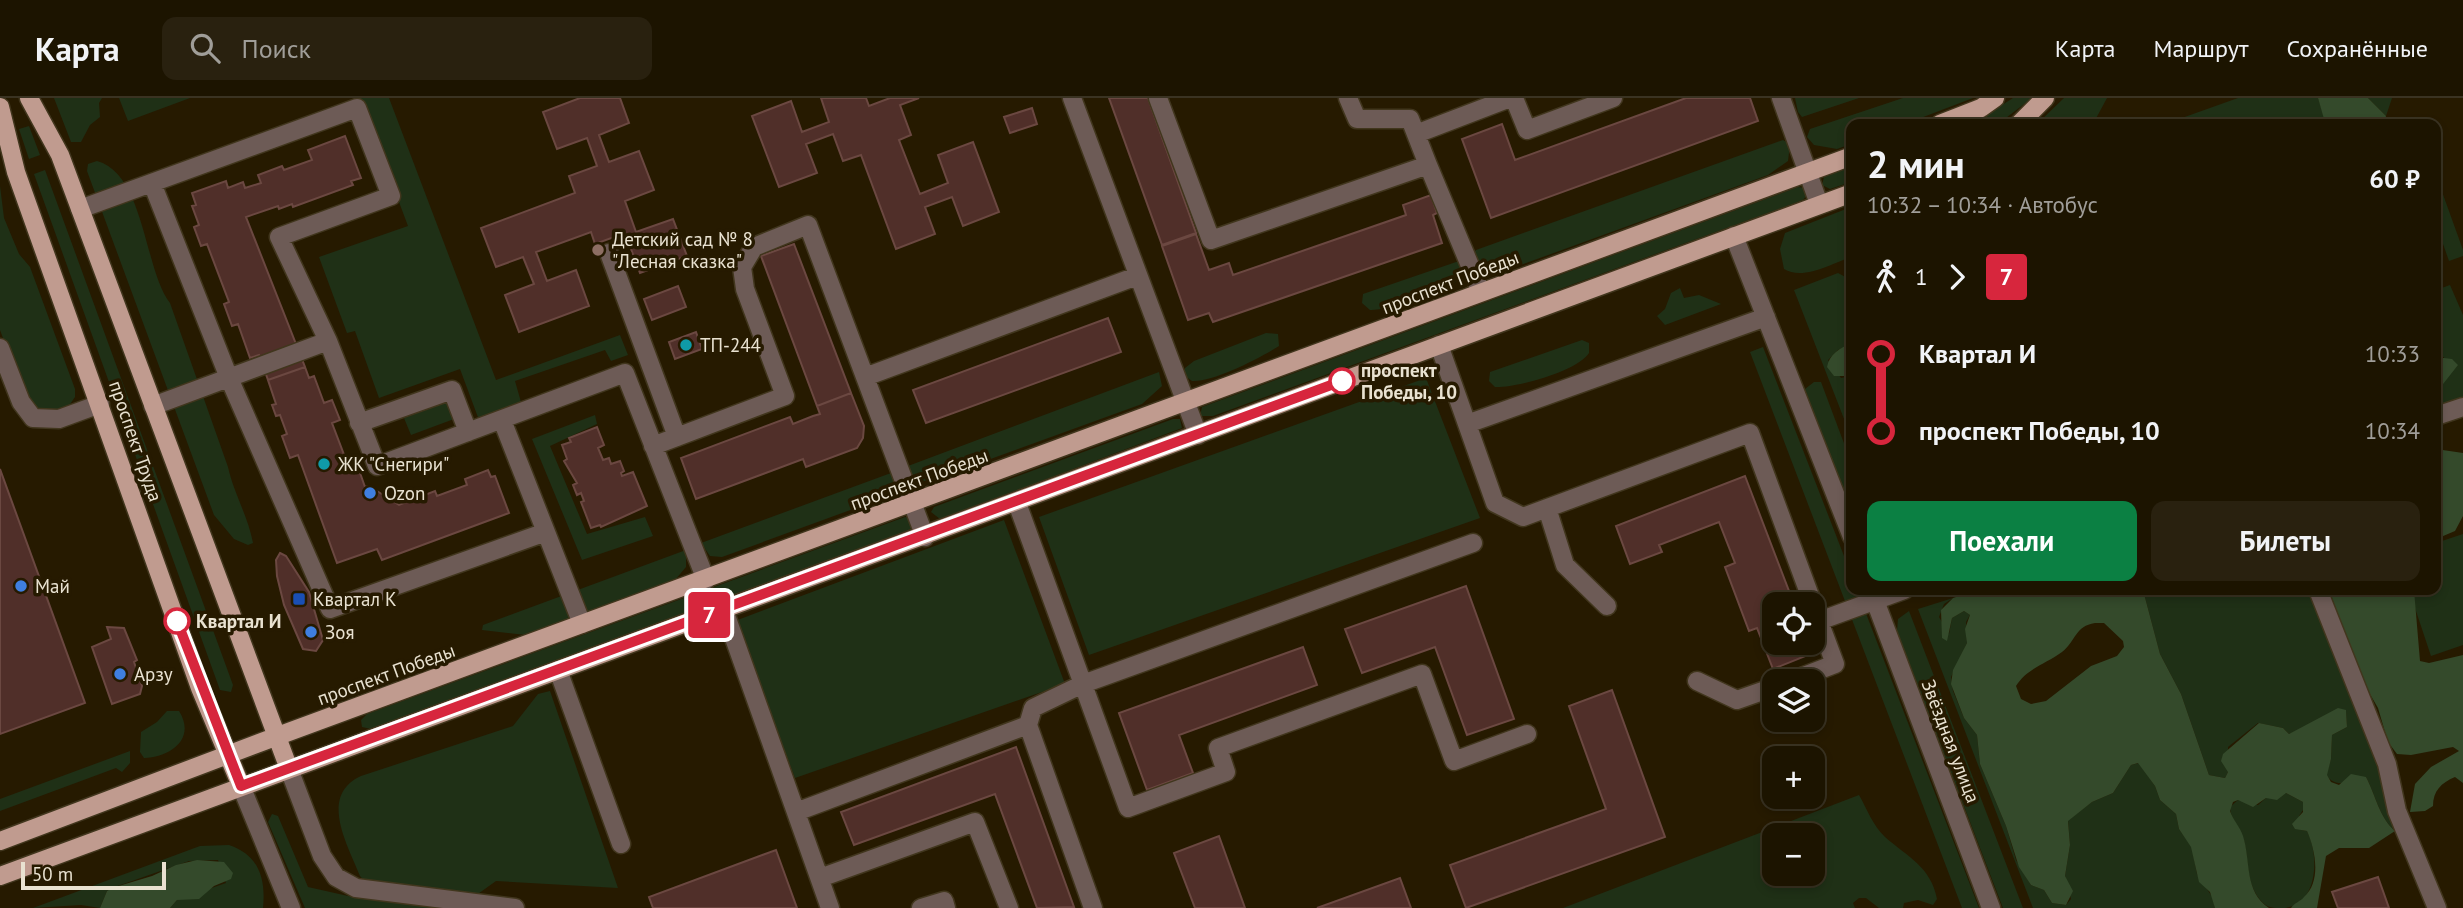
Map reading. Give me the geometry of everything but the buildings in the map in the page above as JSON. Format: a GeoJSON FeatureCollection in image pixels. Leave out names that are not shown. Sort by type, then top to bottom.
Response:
{"type":"FeatureCollection","features":[{"type":"Feature","properties":{"kind":"main road"},"geometry":{"type":"LineString","coordinates":[[0,107],[22,98]]}},
{"type":"Feature","properties":{"kind":"main road","name":"проспект Труда"},"geometry":{"type":"LineString","coordinates":[[29,98],[60,155],[289,769]]}},
{"type":"Feature","properties":{"kind":"main road"},"geometry":{"type":"LineString","coordinates":[[1953,119],[1981,108],[1995,98]]}},
{"type":"Feature","properties":{"kind":"main road"},"geometry":{"type":"LineString","coordinates":[[2024,119],[2045,98]]}},
{"type":"Feature","properties":{"kind":"main road","name":"проспект Труда"},"geometry":{"type":"LineString","coordinates":[[0,107],[16,172],[200,688],[241,786]]}},
{"type":"Feature","properties":{"kind":"main road","name":"проспект Победы"},"geometry":{"type":"LineString","coordinates":[[0,841],[275,737],[1185,404],[1846,158]]}},
{"type":"Feature","properties":{"kind":"main road"},"geometry":{"type":"LineString","coordinates":[[0,876],[1846,195]]}},
{"type":"Feature","properties":{"kind":"street"},"geometry":{"type":"LineString","coordinates":[[1072,98],[1198,435]]}},
{"type":"Feature","properties":{"kind":"street"},"geometry":{"type":"LineString","coordinates":[[1158,98],[1210,240],[1428,165]]}},
{"type":"Feature","properties":{"kind":"street"},"geometry":{"type":"LineString","coordinates":[[1348,98],[1357,119],[1410,118],[1481,292]]}},
{"type":"Feature","properties":{"kind":"street"},"geometry":{"type":"LineString","coordinates":[[1416,134],[1512,98],[1527,130],[1613,98]]}},
{"type":"Feature","properties":{"kind":"street"},"geometry":{"type":"LineString","coordinates":[[1781,98],[1819,204]]}},
{"type":"Feature","properties":{"kind":"street"},"geometry":{"type":"LineString","coordinates":[[80,209],[357,108],[391,196],[279,237],[328,341],[377,466],[625,373],[706,580]]}},
{"type":"Feature","properties":{"kind":"street"},"geometry":{"type":"LineString","coordinates":[[152,183],[229,378],[330,608],[546,532]]}},
{"type":"Feature","properties":{"kind":"street"},"geometry":{"type":"LineString","coordinates":[[653,446],[785,396],[745,289],[742,268],[754,247],[808,225],[925,537]]}},
{"type":"Feature","properties":{"kind":"street"},"geometry":{"type":"LineString","coordinates":[[1734,236],[1846,522]]}},
{"type":"Feature","properties":{"kind":"street"},"geometry":{"type":"LineString","coordinates":[[609,253],[677,437]]}},
{"type":"Feature","properties":{"kind":"street"},"geometry":{"type":"LineString","coordinates":[[864,377],[1138,276]]}},
{"type":"Feature","properties":{"kind":"street"},"geometry":{"type":"LineString","coordinates":[[1467,424],[1766,317]]}},
{"type":"Feature","properties":{"kind":"street"},"geometry":{"type":"LineString","coordinates":[[153,406],[328,341]]}},
{"type":"Feature","properties":{"kind":"street"},"geometry":{"type":"LineString","coordinates":[[1439,345],[1496,503],[1523,517],[1750,433],[1808,592]]}},
{"type":"Feature","properties":{"kind":"street"},"geometry":{"type":"LineString","coordinates":[[0,348],[21,402],[33,418],[59,419],[100,404]]}},
{"type":"Feature","properties":{"kind":"street"},"geometry":{"type":"LineString","coordinates":[[359,423],[452,390],[468,432]]}},
{"type":"Feature","properties":{"kind":"street"},"geometry":{"type":"LineString","coordinates":[[2441,414],[2463,407]]}},
{"type":"Feature","properties":{"kind":"street"},"geometry":{"type":"LineString","coordinates":[[502,420],[582,624]]}},
{"type":"Feature","properties":{"kind":"street"},"geometry":{"type":"LineString","coordinates":[[1017,503],[1128,808],[1226,772],[1218,748],[1422,674],[1454,761],[1527,734]]}},
{"type":"Feature","properties":{"kind":"street"},"geometry":{"type":"LineString","coordinates":[[1547,508],[1565,565],[1608,606]]}},
{"type":"Feature","properties":{"kind":"street"},"geometry":{"type":"LineString","coordinates":[[1093,908],[1028,725],[1033,708],[1083,684],[1473,543]]}},
{"type":"Feature","properties":{"kind":"street"},"geometry":{"type":"LineString","coordinates":[[1825,607],[1873,595]]}},
{"type":"Feature","properties":{"kind":"street","name":"Звёздная улица"},"geometry":{"type":"LineString","coordinates":[[1873,595],[1991,908]]}},
{"type":"Feature","properties":{"kind":"street"},"geometry":{"type":"LineString","coordinates":[[2320,595],[2388,764],[2397,811],[2437,908]]}},
{"type":"Feature","properties":{"kind":"street"},"geometry":{"type":"LineString","coordinates":[[724,610],[830,908]]}},
{"type":"Feature","properties":{"kind":"street"},"geometry":{"type":"LineString","coordinates":[[1822,669],[1835,664],[1825,637]]}},
{"type":"Feature","properties":{"kind":"street"},"geometry":{"type":"LineString","coordinates":[[558,670],[621,845]]}},
{"type":"Feature","properties":{"kind":"street"},"geometry":{"type":"LineString","coordinates":[[1698,681],[1737,700],[1762,691]]}},
{"type":"Feature","properties":{"kind":"street"},"geometry":{"type":"LineString","coordinates":[[796,812],[1028,725]]}},
{"type":"Feature","properties":{"kind":"street"},"geometry":{"type":"LineString","coordinates":[[289,769],[322,856],[336,877],[356,888],[515,908]]}},
{"type":"Feature","properties":{"kind":"street"},"geometry":{"type":"LineString","coordinates":[[241,786],[291,908]]}},
{"type":"Feature","properties":{"kind":"street"},"geometry":{"type":"LineString","coordinates":[[820,878],[975,822],[1009,908]]}},
{"type":"Feature","properties":{"kind":"street"},"geometry":{"type":"LineString","coordinates":[[921,908],[944,901],[946,908]]}},
{"type":"Feature","properties":{"kind":"green space"},"geometry":{"type":"Polygon","coordinates":[[[54,98],[102,98],[99,103],[100,117],[90,125],[81,142],[71,142],[54,98]]]}},
{"type":"Feature","properties":{"kind":"green space"},"geometry":{"type":"Polygon","coordinates":[[[119,98],[190,98],[128,121],[119,98]]]}},
{"type":"Feature","properties":{"kind":"green space"},"geometry":{"type":"Polygon","coordinates":[[[360,98],[389,98],[496,380],[620,335],[628,355],[611,361],[605,350],[515,381],[521,402],[479,420],[460,369],[379,398],[355,331],[347,333],[319,257],[408,226],[360,98]]]}},
{"type":"Feature","properties":{"kind":"green space"},"geometry":{"type":"Polygon","coordinates":[[[1795,98],[1859,98],[1802,117],[1795,98]]]}},
{"type":"Feature","properties":{"kind":"green space"},"geometry":{"type":"Polygon","coordinates":[[[1903,98],[1973,98],[1918,119],[1846,119],[1846,146],[1837,149],[1814,145],[1807,137],[1810,129],[1903,98]]]}},
{"type":"Feature","properties":{"kind":"green space"},"geometry":{"type":"Polygon","coordinates":[[[2013,98],[2032,98],[2005,119],[1980,119],[2013,98]]]}},
{"type":"Feature","properties":{"kind":"green space"},"geometry":{"type":"Polygon","coordinates":[[[2064,98],[2107,98],[2096,119],[2042,119],[2064,98]]]}},
{"type":"Feature","properties":{"kind":"green space"},"geometry":{"type":"Polygon","coordinates":[[[2238,98],[2318,98],[2322,110],[2351,119],[2179,119],[2238,98]]]}},
{"type":"Feature","properties":{"kind":"green space"},"geometry":{"type":"Polygon","coordinates":[[[2318,98],[2368,98],[2386,116],[2385,119],[2324,119],[2318,98]]]}},
{"type":"Feature","properties":{"kind":"green space"},"geometry":{"type":"Polygon","coordinates":[[[2368,98],[2392,98],[2386,116],[2368,98]]]}},
{"type":"Feature","properties":{"kind":"green space"},"geometry":{"type":"Polygon","coordinates":[[[29,126],[40,155],[29,159],[19,129],[29,126]]]}},
{"type":"Feature","properties":{"kind":"green space"},"geometry":{"type":"Polygon","coordinates":[[[1783,140],[1790,144],[1788,161],[1768,175],[1496,274],[1477,268],[1473,254],[1476,250],[1783,140]]]}},
{"type":"Feature","properties":{"kind":"green space"},"geometry":{"type":"Polygon","coordinates":[[[97,161],[113,169],[125,184],[134,203],[154,269],[170,303],[253,543],[248,545],[234,539],[214,515],[87,171],[88,164],[97,161]]]}},
{"type":"Feature","properties":{"kind":"green space"},"geometry":{"type":"Polygon","coordinates":[[[1846,169],[1846,184],[1830,189],[1822,185],[1824,177],[1846,169]]]}},
{"type":"Feature","properties":{"kind":"green space"},"geometry":{"type":"Polygon","coordinates":[[[45,170],[233,685],[231,692],[220,690],[34,174],[45,170]]]}},
{"type":"Feature","properties":{"kind":"green space"},"geometry":{"type":"Polygon","coordinates":[[[0,186],[4,218],[19,254],[30,267],[75,389],[75,397],[66,410],[47,412],[33,407],[24,394],[0,330],[0,186]]]}},
{"type":"Feature","properties":{"kind":"green space"},"geometry":{"type":"Polygon","coordinates":[[[1798,187],[1805,188],[1807,195],[1803,200],[1213,416],[1200,416],[1202,407],[1798,187]]]}},
{"type":"Feature","properties":{"kind":"green space"},"geometry":{"type":"Polygon","coordinates":[[[2441,189],[2463,250],[2463,256],[2449,261],[2441,238],[2441,189]]]}},
{"type":"Feature","properties":{"kind":"green space"},"geometry":{"type":"Polygon","coordinates":[[[1846,209],[1846,259],[1809,272],[1784,269],[1780,249],[1785,233],[1846,209]]]}},
{"type":"Feature","properties":{"kind":"green space"},"geometry":{"type":"Polygon","coordinates":[[[1459,261],[1462,274],[1457,281],[1435,294],[1406,304],[1379,309],[1370,310],[1362,303],[1363,294],[1459,261]]]}},
{"type":"Feature","properties":{"kind":"green space"},"geometry":{"type":"Polygon","coordinates":[[[1838,273],[1846,277],[1846,346],[1828,360],[1841,378],[1846,377],[1846,424],[1794,290],[1838,273]]]}},
{"type":"Feature","properties":{"kind":"green space"},"geometry":{"type":"Polygon","coordinates":[[[2450,285],[2463,315],[2463,397],[2441,404],[2444,357],[2441,357],[2441,288],[2450,285]]]}},
{"type":"Feature","properties":{"kind":"green space"},"geometry":{"type":"Polygon","coordinates":[[[1680,288],[1684,298],[1699,295],[1721,304],[1665,325],[1657,316],[1665,309],[1671,293],[1680,288]]]}},
{"type":"Feature","properties":{"kind":"green space"},"geometry":{"type":"Polygon","coordinates":[[[1266,333],[1278,334],[1279,346],[1249,363],[1212,378],[1192,381],[1185,376],[1185,368],[1194,361],[1266,333]]]}},
{"type":"Feature","properties":{"kind":"green space"},"geometry":{"type":"Polygon","coordinates":[[[1582,340],[1589,343],[1589,353],[1583,360],[1560,372],[1505,387],[1495,387],[1489,381],[1490,372],[1582,340]]]}},
{"type":"Feature","properties":{"kind":"green space"},"geometry":{"type":"Polygon","coordinates":[[[1846,346],[1846,376],[1834,376],[1827,367],[1839,349],[1846,346]]]}},
{"type":"Feature","properties":{"kind":"green space"},"geometry":{"type":"Polygon","coordinates":[[[1763,347],[1846,561],[1846,595],[1859,595],[1979,908],[1962,908],[1750,352],[1763,347]]]}},
{"type":"Feature","properties":{"kind":"green space"},"geometry":{"type":"Polygon","coordinates":[[[2441,358],[2452,359],[2458,365],[2441,387],[2441,358]]]}},
{"type":"Feature","properties":{"kind":"green space"},"geometry":{"type":"Polygon","coordinates":[[[1159,372],[1162,386],[1142,404],[933,480],[924,481],[910,476],[908,466],[1159,372]]]}},
{"type":"Feature","properties":{"kind":"green space"},"geometry":{"type":"Polygon","coordinates":[[[1426,378],[1480,518],[1089,655],[1039,517],[1426,378]]]}},
{"type":"Feature","properties":{"kind":"green space"},"geometry":{"type":"Polygon","coordinates":[[[1814,382],[1821,382],[1846,449],[1846,499],[1805,389],[1814,382]]]}},
{"type":"Feature","properties":{"kind":"green space"},"geometry":{"type":"Polygon","coordinates":[[[448,402],[454,419],[411,435],[404,418],[448,402]]]}},
{"type":"Feature","properties":{"kind":"green space"},"geometry":{"type":"Polygon","coordinates":[[[595,415],[597,424],[550,446],[587,534],[645,517],[653,536],[582,560],[532,439],[595,415]]]}},
{"type":"Feature","properties":{"kind":"green space"},"geometry":{"type":"Polygon","coordinates":[[[1173,419],[1180,419],[1182,428],[940,519],[931,512],[934,507],[1173,419]]]}},
{"type":"Feature","properties":{"kind":"green space"},"geometry":{"type":"Polygon","coordinates":[[[2441,450],[2463,453],[2463,516],[2455,531],[2441,537],[2441,450]]]}},
{"type":"Feature","properties":{"kind":"green space"},"geometry":{"type":"Polygon","coordinates":[[[891,473],[894,484],[886,497],[722,557],[710,556],[701,543],[891,473]]]}},
{"type":"Feature","properties":{"kind":"green space"},"geometry":{"type":"Polygon","coordinates":[[[905,517],[911,519],[912,527],[906,533],[371,729],[362,727],[361,720],[367,714],[905,517]]]}},
{"type":"Feature","properties":{"kind":"green space"},"geometry":{"type":"Polygon","coordinates":[[[1004,520],[1065,684],[795,778],[735,621],[1004,520]]]}},
{"type":"Feature","properties":{"kind":"green space"},"geometry":{"type":"Polygon","coordinates":[[[2463,534],[2463,645],[2431,656],[2411,595],[2441,595],[2441,541],[2463,534]]]}},
{"type":"Feature","properties":{"kind":"green space"},"geometry":{"type":"Polygon","coordinates":[[[686,550],[686,567],[675,580],[526,635],[482,630],[483,625],[686,550]]]}},
{"type":"Feature","properties":{"kind":"green space"},"geometry":{"type":"Polygon","coordinates":[[[1962,595],[2144,595],[2160,654],[2181,694],[2209,775],[2225,778],[2228,772],[2221,761],[2223,754],[2259,723],[2283,728],[2289,734],[2338,708],[2346,710],[2347,727],[2332,735],[2327,775],[2331,782],[2339,785],[2351,774],[2366,777],[2381,813],[2395,831],[2369,848],[2339,848],[2326,856],[2317,908],[2291,908],[2310,890],[2315,874],[2314,856],[2307,831],[2295,829],[2292,824],[2303,812],[2303,802],[2286,793],[2277,800],[2266,798],[2253,807],[2238,800],[2233,802],[2230,811],[2243,836],[2252,885],[2261,901],[2269,908],[2215,908],[2210,892],[2199,882],[2191,847],[2179,829],[2176,814],[2160,800],[2155,786],[2138,763],[2131,765],[2113,793],[2092,802],[2068,821],[2070,845],[2065,876],[2073,891],[2066,905],[2052,903],[2044,890],[2031,885],[2019,867],[2006,826],[1980,764],[1977,735],[1964,718],[1951,684],[1953,670],[1967,643],[1965,629],[1970,615],[1964,611],[1952,618],[1947,641],[1942,638],[1941,610],[1953,598],[1962,595]],[[2104,623],[2083,627],[2067,648],[2020,680],[2016,686],[2021,699],[2031,704],[2046,701],[2091,666],[2117,656],[2124,647],[2123,641],[2104,623]]]}},
{"type":"Feature","properties":{"kind":"green space"},"geometry":{"type":"Polygon","coordinates":[[[2144,595],[2313,595],[2370,732],[2395,831],[2381,813],[2366,777],[2340,783],[2330,780],[2326,775],[2331,759],[2332,735],[2347,727],[2346,711],[2289,734],[2283,728],[2258,723],[2228,747],[2228,772],[2225,778],[2209,775],[2181,694],[2160,654],[2144,595]]]}},
{"type":"Feature","properties":{"kind":"green space"},"geometry":{"type":"Polygon","coordinates":[[[2331,595],[2414,595],[2420,661],[2429,663],[2463,655],[2463,783],[2455,777],[2446,782],[2436,792],[2433,806],[2425,811],[2410,812],[2415,784],[2431,767],[2459,751],[2453,747],[2411,755],[2397,754],[2388,742],[2378,708],[2363,682],[2331,595]]]}},
{"type":"Feature","properties":{"kind":"green space"},"geometry":{"type":"Polygon","coordinates":[[[1953,598],[1944,604],[1939,617],[1949,634],[1952,618],[1964,611],[1970,615],[1966,622],[1967,643],[1951,677],[1953,691],[1964,718],[1977,735],[1980,764],[2006,826],[2016,860],[2031,885],[2044,890],[2052,903],[2066,905],[2071,899],[2065,876],[2070,845],[2068,820],[2092,802],[2113,793],[2131,765],[2139,763],[2155,786],[2160,800],[2176,814],[2179,829],[2192,847],[2197,874],[2213,898],[2215,908],[2033,908],[1918,609],[1953,598]]]}},
{"type":"Feature","properties":{"kind":"green space"},"geometry":{"type":"Polygon","coordinates":[[[1909,611],[2023,908],[2003,908],[1897,631],[1898,619],[1909,611]]]}},
{"type":"Feature","properties":{"kind":"green space"},"geometry":{"type":"Polygon","coordinates":[[[550,691],[618,888],[496,881],[475,896],[365,882],[349,850],[340,822],[341,796],[348,785],[361,776],[513,726],[538,694],[550,691]]]}},
{"type":"Feature","properties":{"kind":"green space"},"geometry":{"type":"Polygon","coordinates":[[[167,711],[179,711],[184,721],[183,737],[172,750],[144,758],[140,752],[141,732],[157,722],[167,711]]]}},
{"type":"Feature","properties":{"kind":"green space"},"geometry":{"type":"Polygon","coordinates":[[[130,751],[130,763],[122,772],[116,768],[0,811],[0,799],[130,751]]]}},
{"type":"Feature","properties":{"kind":"green space"},"geometry":{"type":"Polygon","coordinates":[[[2286,793],[2303,802],[2305,807],[2299,816],[2301,830],[2307,831],[2314,853],[2313,878],[2303,899],[2294,906],[2273,908],[2262,902],[2253,888],[2244,841],[2230,807],[2238,800],[2258,805],[2266,798],[2286,793]]]}},
{"type":"Feature","properties":{"kind":"green space"},"geometry":{"type":"Polygon","coordinates":[[[1859,795],[1881,833],[1910,857],[1930,879],[1937,899],[1933,905],[1918,900],[1904,903],[1903,908],[1879,908],[1866,898],[1859,898],[1853,903],[1855,908],[1563,908],[1762,832],[1762,886],[1825,886],[1825,823],[1786,823],[1859,795]]]}},
{"type":"Feature","properties":{"kind":"green space"},"geometry":{"type":"Polygon","coordinates":[[[272,814],[278,816],[308,887],[348,896],[446,908],[305,908],[268,822],[272,814]]]}},
{"type":"Feature","properties":{"kind":"green space"},"geometry":{"type":"Polygon","coordinates":[[[229,845],[247,855],[258,869],[263,887],[263,908],[170,908],[177,900],[226,883],[218,860],[189,861],[112,888],[107,891],[100,908],[81,905],[33,908],[200,846],[229,845]]]}},
{"type":"Feature","properties":{"kind":"green space"},"geometry":{"type":"Polygon","coordinates":[[[197,860],[224,862],[233,873],[231,879],[214,886],[199,899],[177,900],[170,908],[100,908],[107,891],[112,888],[197,860]]]}},
{"type":"Feature","properties":{"kind":"bus line","name":"7"},"geometry":{"type":"LineString","coordinates":[[177,621],[200,688],[241,786],[925,537],[1342,381]]}},
{"type":"Feature","properties":{"kind":"place","name":"Детский сад № 8 \"Лесная сказка\""},"geometry":{"type":"Point","coordinates":[598,250]}},
{"type":"Feature","properties":{"kind":"place","name":"ТП-244"},"geometry":{"type":"Point","coordinates":[686,345]}},
{"type":"Feature","properties":{"kind":"place","name":"проспект Победы, 10"},"geometry":{"type":"Point","coordinates":[1342,381]}},
{"type":"Feature","properties":{"kind":"place","name":"ЖК \"Снегири\""},"geometry":{"type":"Point","coordinates":[324,464]}},
{"type":"Feature","properties":{"kind":"place","name":"Ozon"},"geometry":{"type":"Point","coordinates":[370,493]}},
{"type":"Feature","properties":{"kind":"place","name":"Май"},"geometry":{"type":"Point","coordinates":[21,586]}},
{"type":"Feature","properties":{"kind":"place","name":"Квартал К"},"geometry":{"type":"Point","coordinates":[299,599]}},
{"type":"Feature","properties":{"kind":"place","name":"Квартал И"},"geometry":{"type":"Point","coordinates":[177,621]}},
{"type":"Feature","properties":{"kind":"place","name":"Зоя"},"geometry":{"type":"Point","coordinates":[311,632]}},
{"type":"Feature","properties":{"kind":"place","name":"Арзу"},"geometry":{"type":"Point","coordinates":[120,674]}}]}
